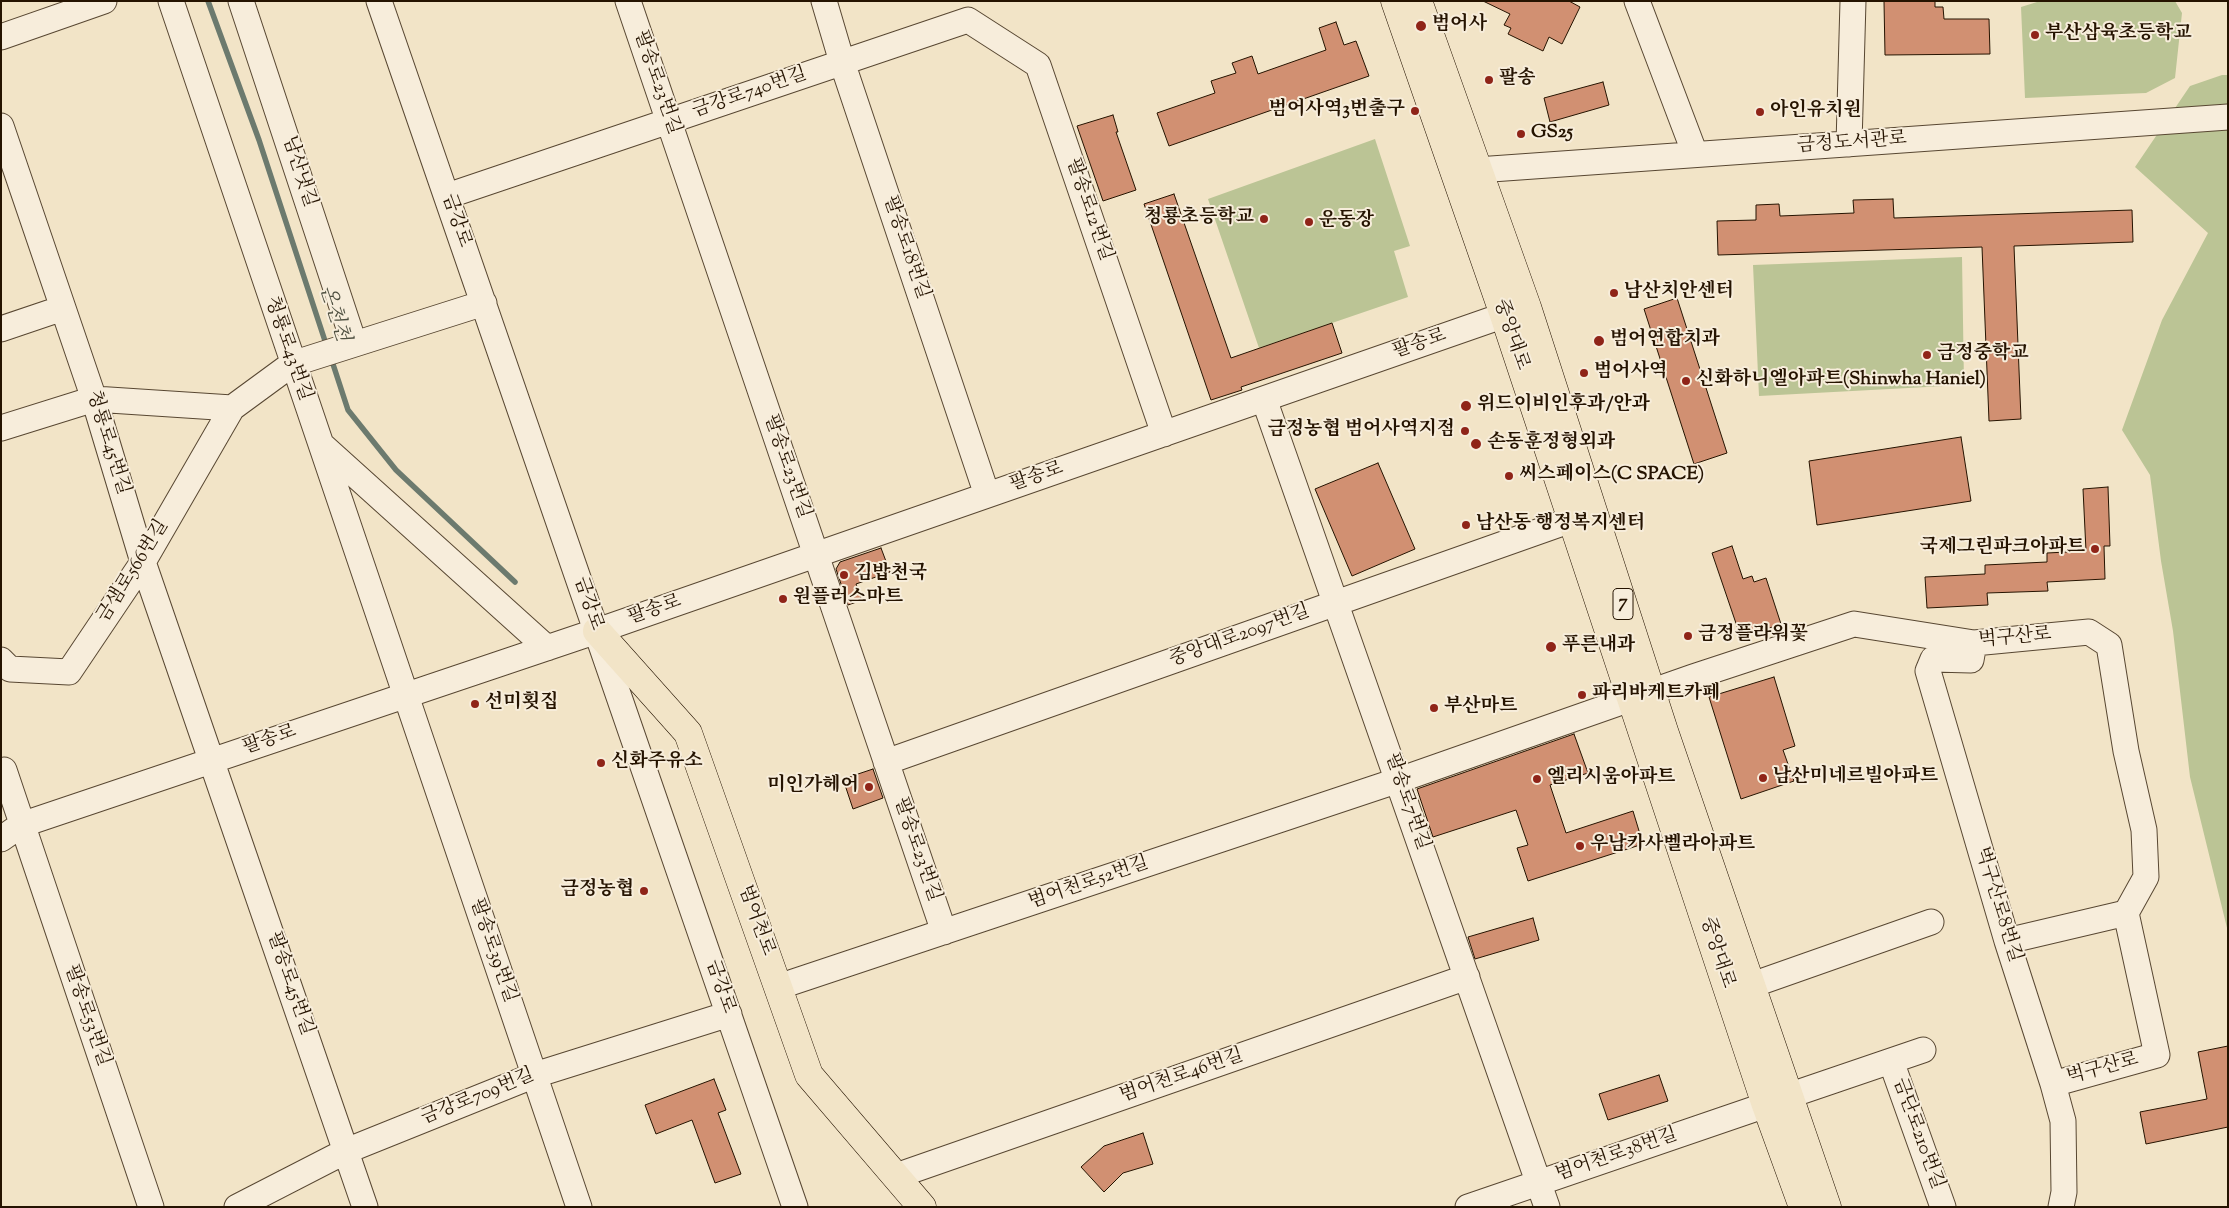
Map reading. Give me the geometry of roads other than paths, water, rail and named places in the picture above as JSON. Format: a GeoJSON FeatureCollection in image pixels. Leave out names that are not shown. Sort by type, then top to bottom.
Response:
{"type":"FeatureCollection","features":[{"type":"Feature","properties":{"kind":"main road","name":"중앙대로"},"geometry":{"type":"LineString","coordinates":[[1395,1],[1515,311]]}},
{"type":"Feature","properties":{"kind":"main road","name":"중앙대로"},"geometry":{"type":"LineString","coordinates":[[1418,1],[1476,170],[1515,311],[1582,516],[1778,1100],[1827,1207]]}},
{"type":"Feature","properties":{"kind":"main road","name":"범어천로"},"geometry":{"type":"LineString","coordinates":[[597,631],[688,734],[809,1074],[922,1207]]}},
{"type":"Feature","properties":{"kind":"main road","name":"중앙대로"},"geometry":{"type":"LineString","coordinates":[[1641,695],[1752,985],[1802,1207]]}},
{"type":"Feature","properties":{"kind":"street"},"geometry":{"type":"LineString","coordinates":[[1,37],[104,1]]}},
{"type":"Feature","properties":{"kind":"street","name":"청룡로43번길"},"geometry":{"type":"LineString","coordinates":[[171,1],[300,361],[321,444],[404,696]]}},
{"type":"Feature","properties":{"kind":"street","name":"남산냇길"},"geometry":{"type":"LineString","coordinates":[[241,1],[350,344]]}},
{"type":"Feature","properties":{"kind":"street","name":"금강로"},"geometry":{"type":"LineString","coordinates":[[379,1],[795,1207]]}},
{"type":"Feature","properties":{"kind":"street","name":"팔송로23번길"},"geometry":{"type":"LineString","coordinates":[[628,1],[944,932]]}},
{"type":"Feature","properties":{"kind":"street","name":"팔송로18번길"},"geometry":{"type":"LineString","coordinates":[[824,1],[842,62],[988,495]]}},
{"type":"Feature","properties":{"kind":"street"},"geometry":{"type":"LineString","coordinates":[[1637,1],[1695,154]]}},
{"type":"Feature","properties":{"kind":"street"},"geometry":{"type":"LineString","coordinates":[[1849,144],[1853,1]]}},
{"type":"Feature","properties":{"kind":"street","name":"금강로740번길"},"geometry":{"type":"LineString","coordinates":[[446,196],[968,20]]}},
{"type":"Feature","properties":{"kind":"street","name":"팔송로12번길"},"geometry":{"type":"LineString","coordinates":[[968,20],[1038,64],[1164,434]]}},
{"type":"Feature","properties":{"kind":"street","name":"금정도서관로"},"geometry":{"type":"LineString","coordinates":[[1476,170],[2228,117]]}},
{"type":"Feature","properties":{"kind":"street","name":"청룡로45번길"},"geometry":{"type":"LineString","coordinates":[[1,126],[94,399],[143,562],[212,761]]}},
{"type":"Feature","properties":{"kind":"street"},"geometry":{"type":"LineString","coordinates":[[1,428],[94,399],[232,408],[300,361],[484,303]]}},
{"type":"Feature","properties":{"kind":"street"},"geometry":{"type":"LineString","coordinates":[[1,329],[63,308]]}},
{"type":"Feature","properties":{"kind":"street","name":"팔송로"},"geometry":{"type":"LineString","coordinates":[[1,839],[21,825],[597,631],[1515,311]]}},
{"type":"Feature","properties":{"kind":"street","name":"팔송로7번길"},"geometry":{"type":"LineString","coordinates":[[1264,399],[1547,1207]]}},
{"type":"Feature","properties":{"kind":"street","name":"금샘로566번길"},"geometry":{"type":"LineString","coordinates":[[1,660],[10,669],[69,672],[143,562],[232,408]]}},
{"type":"Feature","properties":{"kind":"street"},"geometry":{"type":"LineString","coordinates":[[321,444],[547,648]]}},
{"type":"Feature","properties":{"kind":"street","name":"중앙대로2097번길"},"geometry":{"type":"LineString","coordinates":[[886,762],[1582,516]]}},
{"type":"Feature","properties":{"kind":"street","name":"벅구산로"},"geometry":{"type":"LineString","coordinates":[[1641,695],[1854,624],[1974,643],[2089,632],[2109,645],[2126,751],[2144,830],[2146,877],[2126,913],[2158,1055],[2053,1084]]}},
{"type":"Feature","properties":{"kind":"street","name":"벅구산로8번길"},"geometry":{"type":"LineString","coordinates":[[1974,643],[1971,660],[1933,659],[1928,671],[2007,941],[2063,1121],[2064,1192],[2061,1207]]}},
{"type":"Feature","properties":{"kind":"street"},"geometry":{"type":"LineString","coordinates":[[1399,780],[1641,695]]}},
{"type":"Feature","properties":{"kind":"street","name":"팔송로39번길"},"geometry":{"type":"LineString","coordinates":[[404,696],[579,1207]]}},
{"type":"Feature","properties":{"kind":"street","name":"팔송로45번길"},"geometry":{"type":"LineString","coordinates":[[212,761],[365,1207]]}},
{"type":"Feature","properties":{"kind":"street"},"geometry":{"type":"LineString","coordinates":[[4,770],[21,825]]}},
{"type":"Feature","properties":{"kind":"street","name":"범어천로52번길"},"geometry":{"type":"LineString","coordinates":[[778,987],[1399,780]]}},
{"type":"Feature","properties":{"kind":"street","name":"팔송로53번길"},"geometry":{"type":"LineString","coordinates":[[21,825],[151,1207]]}},
{"type":"Feature","properties":{"kind":"street"},"geometry":{"type":"LineString","coordinates":[[2007,941],[2126,913]]}},
{"type":"Feature","properties":{"kind":"street","name":"중앙대로"},"geometry":{"type":"LineString","coordinates":[[1752,985],[1932,922]]}},
{"type":"Feature","properties":{"kind":"street","name":"범어천로46번길"},"geometry":{"type":"LineString","coordinates":[[896,1176],[1467,977]]}},
{"type":"Feature","properties":{"kind":"street","name":"금강로709번길"},"geometry":{"type":"LineString","coordinates":[[237,1207],[346,1151],[535,1075],[729,1014]]}},
{"type":"Feature","properties":{"kind":"street"},"geometry":{"type":"LineString","coordinates":[[1778,1100],[1923,1050]]}},
{"type":"Feature","properties":{"kind":"street","name":"금단로210번길"},"geometry":{"type":"LineString","coordinates":[[1891,1061],[1943,1207]]}},
{"type":"Feature","properties":{"kind":"street","name":"범어천로38번길"},"geometry":{"type":"LineString","coordinates":[[1468,1207],[1778,1100]]}},
{"type":"Feature","properties":{"kind":"waterway","name":"온천천"},"geometry":{"type":"LineString","coordinates":[[208,1],[259,140],[327,347]]}},
{"type":"Feature","properties":{"kind":"waterway","name":"온천천"},"geometry":{"type":"LineString","coordinates":[[331,358],[348,410],[396,470],[515,582]]}},
{"type":"Feature","properties":{"kind":"place","name":"범어사"},"geometry":{"type":"Point","coordinates":[1421,26]}},
{"type":"Feature","properties":{"kind":"place","name":"부산삼육초등학교"},"geometry":{"type":"Point","coordinates":[2035,35]}},
{"type":"Feature","properties":{"kind":"place","name":"팔송"},"geometry":{"type":"Point","coordinates":[1489,80]}},
{"type":"Feature","properties":{"kind":"place","name":"범어사역3번출구"},"geometry":{"type":"Point","coordinates":[1415,111]}},
{"type":"Feature","properties":{"kind":"place","name":"아인유치원"},"geometry":{"type":"Point","coordinates":[1760,112]}},
{"type":"Feature","properties":{"kind":"place","name":"GS25"},"geometry":{"type":"Point","coordinates":[1521,134]}},
{"type":"Feature","properties":{"kind":"place","name":"청룡초등학교"},"geometry":{"type":"Point","coordinates":[1264,219]}},
{"type":"Feature","properties":{"kind":"place","name":"운동장"},"geometry":{"type":"Point","coordinates":[1309,222]}},
{"type":"Feature","properties":{"kind":"place","name":"남산치안센터"},"geometry":{"type":"Point","coordinates":[1614,293]}},
{"type":"Feature","properties":{"kind":"place","name":"범어연합치과"},"geometry":{"type":"Point","coordinates":[1599,341]}},
{"type":"Feature","properties":{"kind":"place","name":"금정중학교"},"geometry":{"type":"Point","coordinates":[1927,355]}},
{"type":"Feature","properties":{"kind":"place","name":"범어사역"},"geometry":{"type":"Point","coordinates":[1584,373]}},
{"type":"Feature","properties":{"kind":"place","name":"신화하니엘아파트(Shinwha Haniel)"},"geometry":{"type":"Point","coordinates":[1686,381]}},
{"type":"Feature","properties":{"kind":"place","name":"위드이비인후과/안과"},"geometry":{"type":"Point","coordinates":[1466,406]}},
{"type":"Feature","properties":{"kind":"place","name":"금정농협 범어사역지점"},"geometry":{"type":"Point","coordinates":[1465,431]}},
{"type":"Feature","properties":{"kind":"place","name":"손동훈정형외과"},"geometry":{"type":"Point","coordinates":[1476,444]}},
{"type":"Feature","properties":{"kind":"place","name":"씨스페이스(C SPACE)"},"geometry":{"type":"Point","coordinates":[1509,476]}},
{"type":"Feature","properties":{"kind":"place","name":"남산동 행정복지센터"},"geometry":{"type":"Point","coordinates":[1466,525]}},
{"type":"Feature","properties":{"kind":"place","name":"국제그린파크아파트"},"geometry":{"type":"Point","coordinates":[2095,549]}},
{"type":"Feature","properties":{"kind":"place","name":"김밥천국"},"geometry":{"type":"Point","coordinates":[844,575]}},
{"type":"Feature","properties":{"kind":"place","name":"원플러스마트"},"geometry":{"type":"Point","coordinates":[783,599]}},
{"type":"Feature","properties":{"kind":"place","name":"금정플라워꽃"},"geometry":{"type":"Point","coordinates":[1688,636]}},
{"type":"Feature","properties":{"kind":"place","name":"푸른내과"},"geometry":{"type":"Point","coordinates":[1551,647]}},
{"type":"Feature","properties":{"kind":"place","name":"파리바케트카페"},"geometry":{"type":"Point","coordinates":[1582,695]}},
{"type":"Feature","properties":{"kind":"place","name":"선미횟집"},"geometry":{"type":"Point","coordinates":[475,704]}},
{"type":"Feature","properties":{"kind":"place","name":"부산마트"},"geometry":{"type":"Point","coordinates":[1434,708]}},
{"type":"Feature","properties":{"kind":"place","name":"신화주유소"},"geometry":{"type":"Point","coordinates":[601,763]}},
{"type":"Feature","properties":{"kind":"place","name":"남산미네르빌아파트"},"geometry":{"type":"Point","coordinates":[1763,778]}},
{"type":"Feature","properties":{"kind":"place","name":"엘리시움아파트"},"geometry":{"type":"Point","coordinates":[1537,779]}},
{"type":"Feature","properties":{"kind":"place","name":"미인가헤어"},"geometry":{"type":"Point","coordinates":[869,787]}},
{"type":"Feature","properties":{"kind":"place","name":"우남카사벨라아파트"},"geometry":{"type":"Point","coordinates":[1580,846]}},
{"type":"Feature","properties":{"kind":"place","name":"금정농협"},"geometry":{"type":"Point","coordinates":[644,891]}}]}
